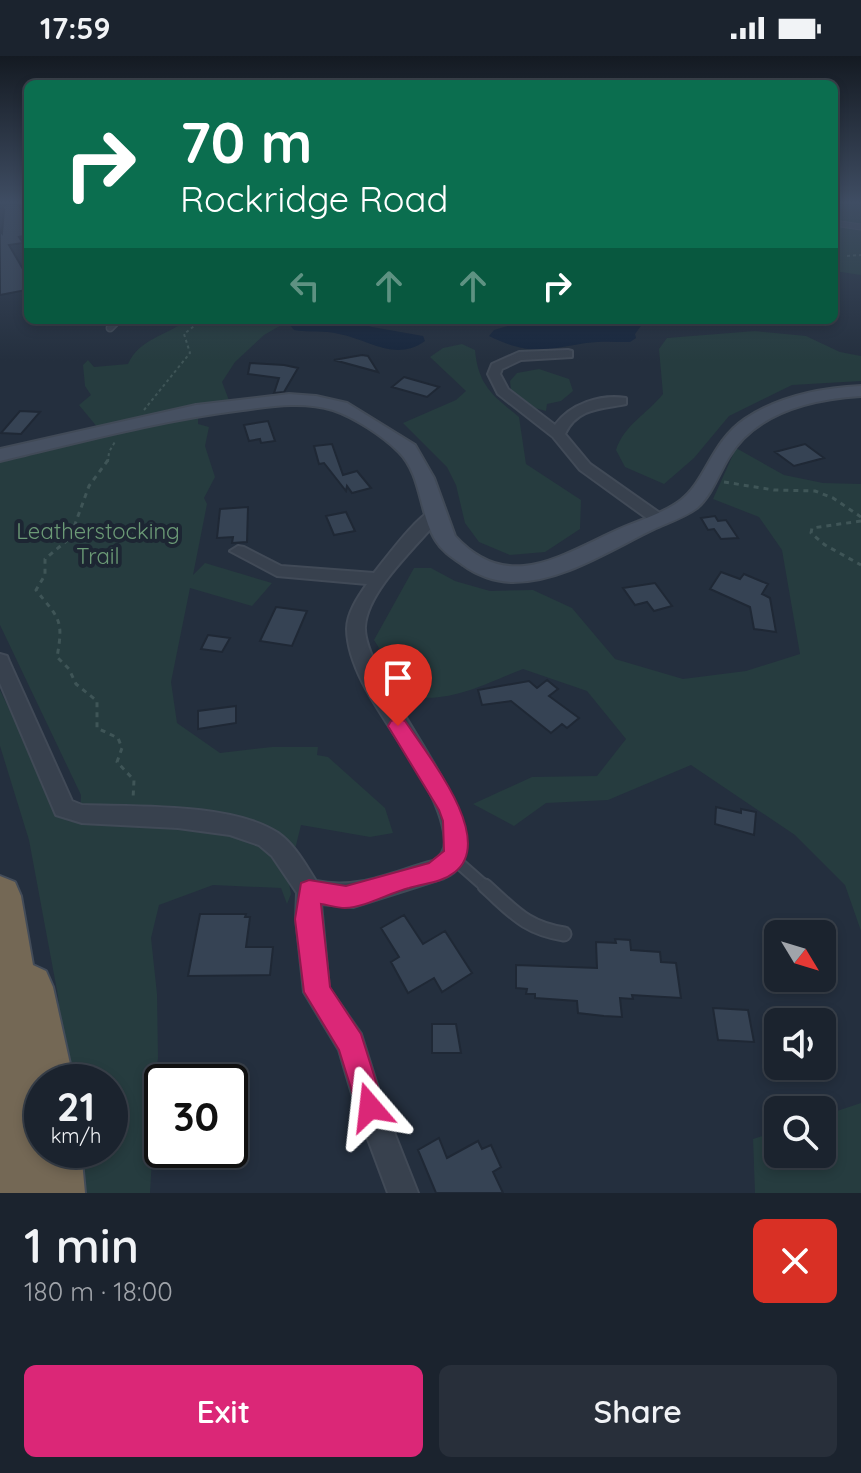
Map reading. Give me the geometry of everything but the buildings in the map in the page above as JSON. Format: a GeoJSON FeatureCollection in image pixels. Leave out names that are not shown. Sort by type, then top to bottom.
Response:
{"type":"FeatureCollection","features":[{"type":"Feature","properties":{"kind":"highway"},"geometry":{"type":"LineString","coordinates":[[1,902],[32,993],[46,1064]]}},
{"type":"Feature","properties":{"kind":"highway"},"geometry":{"type":"LineString","coordinates":[[1,902],[20,1063],[23,1193]]}},
{"type":"Feature","properties":{"kind":"highway"},"geometry":{"type":"LineString","coordinates":[[56,1168],[58,1193]]}},
{"type":"Feature","properties":{"kind":"street"},"geometry":{"type":"LineString","coordinates":[[568,354],[519,356],[496,367],[494,374],[503,391],[558,434],[585,467],[658,519]]}},
{"type":"Feature","properties":{"kind":"street"},"geometry":{"type":"LineString","coordinates":[[0,455],[196,410],[289,399],[316,401],[341,407],[366,420],[408,449],[424,478],[436,513],[453,547],[476,564],[511,575],[539,573],[688,505],[697,498],[734,436],[761,418],[818,394],[861,391]]}},
{"type":"Feature","properties":{"kind":"street"},"geometry":{"type":"LineString","coordinates":[[558,434],[563,420],[573,412],[621,401]]}},
{"type":"Feature","properties":{"kind":"street"},"geometry":{"type":"LineString","coordinates":[[309,891],[346,897],[412,876],[433,873],[451,860],[456,841],[449,807],[378,690],[356,636],[363,605],[436,513]]}},
{"type":"Feature","properties":{"kind":"street"},"geometry":{"type":"LineString","coordinates":[[238,551],[277,571],[381,579]]}},
{"type":"Feature","properties":{"kind":"street"},"geometry":{"type":"LineString","coordinates":[[0,661],[64,808],[82,814],[209,822],[265,837],[286,854],[309,891],[308,919],[317,992],[351,1044],[370,1107],[403,1193]]}},
{"type":"Feature","properties":{"kind":"lane"},"geometry":{"type":"LineString","coordinates":[[110,328],[114,324]]}},
{"type":"Feature","properties":{"kind":"lane"},"geometry":{"type":"LineString","coordinates":[[451,860],[528,924],[539,930],[564,934]]}},
{"type":"Feature","properties":{"kind":"path"},"geometry":{"type":"LineString","coordinates":[[847,256],[860,255]]}},
{"type":"Feature","properties":{"kind":"path"},"geometry":{"type":"LineString","coordinates":[[142,418],[145,405],[190,353],[184,334],[198,324]]}},
{"type":"Feature","properties":{"kind":"path"},"geometry":{"type":"LineString","coordinates":[[118,433],[109,452],[108,464],[89,486],[70,538],[45,559],[45,575],[36,590],[59,619],[62,630],[57,657],[69,669],[76,684],[97,701],[97,728],[118,738],[122,748],[117,762],[134,780],[136,811]]}},
{"type":"Feature","properties":{"kind":"path"},"geometry":{"type":"LineString","coordinates":[[709,478],[741,486],[815,491],[833,498],[861,519]]}},
{"type":"Feature","properties":{"kind":"path"},"geometry":{"type":"LineString","coordinates":[[861,519],[812,528],[811,533],[825,545],[861,565]]}},
{"type":"Feature","properties":{"kind":"green space"},"geometry":{"type":"Polygon","coordinates":[[[838,255],[861,255],[861,275],[838,272],[838,255]]]}},
{"type":"Feature","properties":{"kind":"green space"},"geometry":{"type":"Polygon","coordinates":[[[283,324],[264,335],[235,362],[222,382],[230,403],[98,428],[79,405],[91,395],[85,386],[83,365],[88,360],[94,367],[128,364],[146,343],[178,326],[283,324]]]}},
{"type":"Feature","properties":{"kind":"green space"},"geometry":{"type":"Polygon","coordinates":[[[755,331],[806,336],[840,352],[861,356],[861,381],[792,385],[729,416],[694,458],[664,484],[625,467],[616,450],[630,427],[663,394],[659,349],[667,338],[755,331]]]}},
{"type":"Feature","properties":{"kind":"green space"},"geometry":{"type":"Polygon","coordinates":[[[462,344],[475,350],[479,372],[488,389],[519,417],[526,464],[581,500],[580,529],[545,552],[510,555],[479,542],[465,523],[456,485],[447,467],[403,423],[456,400],[466,391],[430,357],[443,348],[462,344]]]}},
{"type":"Feature","properties":{"kind":"green space"},"geometry":{"type":"Polygon","coordinates":[[[539,369],[569,379],[573,391],[561,401],[547,404],[546,411],[535,408],[511,390],[510,381],[517,373],[539,369]]]}},
{"type":"Feature","properties":{"kind":"green space","name":"Leatherstocking Trail"},"geometry":{"type":"Polygon","coordinates":[[[198,416],[198,424],[209,427],[205,446],[215,477],[204,498],[207,504],[193,575],[205,563],[272,583],[252,606],[190,588],[171,682],[177,723],[220,753],[272,747],[318,747],[317,755],[328,757],[385,808],[393,833],[370,837],[301,825],[288,878],[291,894],[287,904],[281,888],[213,885],[159,905],[151,938],[157,994],[158,1058],[157,1064],[144,1064],[144,1168],[151,1168],[150,1193],[76,1193],[74,1168],[128,1168],[128,1064],[64,1064],[58,996],[29,840],[0,746],[0,690],[62,817],[68,821],[80,822],[81,795],[0,625],[0,458],[198,416]]]}},
{"type":"Feature","properties":{"kind":"green space"},"geometry":{"type":"Polygon","coordinates":[[[736,448],[784,475],[823,483],[861,484],[861,931],[845,885],[795,835],[691,765],[608,800],[546,803],[514,826],[473,804],[532,777],[597,776],[626,739],[587,691],[523,669],[453,695],[409,696],[374,640],[414,568],[431,568],[455,581],[490,591],[533,590],[572,608],[615,659],[683,679],[746,671],[800,654],[782,550],[759,517],[713,499],[736,448]]]}},
{"type":"Feature","properties":{"kind":"green space"},"geometry":{"type":"Polygon","coordinates":[[[861,1103],[861,1193],[755,1193],[753,1139],[764,1135],[764,1168],[836,1168],[836,1111],[861,1103]]]}},
{"type":"Feature","properties":{"kind":"water"},"geometry":{"type":"Polygon","coordinates":[[[363,324],[423,336],[425,341],[414,347],[393,350],[333,333],[294,330],[290,325],[363,324]]]}},
{"type":"Feature","properties":{"kind":"water"},"geometry":{"type":"Polygon","coordinates":[[[514,324],[642,324],[635,334],[636,338],[630,342],[592,342],[537,350],[516,347],[489,336],[494,330],[514,324]]]}},
{"type":"Feature","properties":{"kind":"route"},"geometry":{"type":"LineString","coordinates":[[370,1107],[351,1044],[317,992],[308,919],[309,891],[346,897],[412,876],[433,873],[450,863],[456,853],[454,821],[449,807],[398,726]]}}]}
